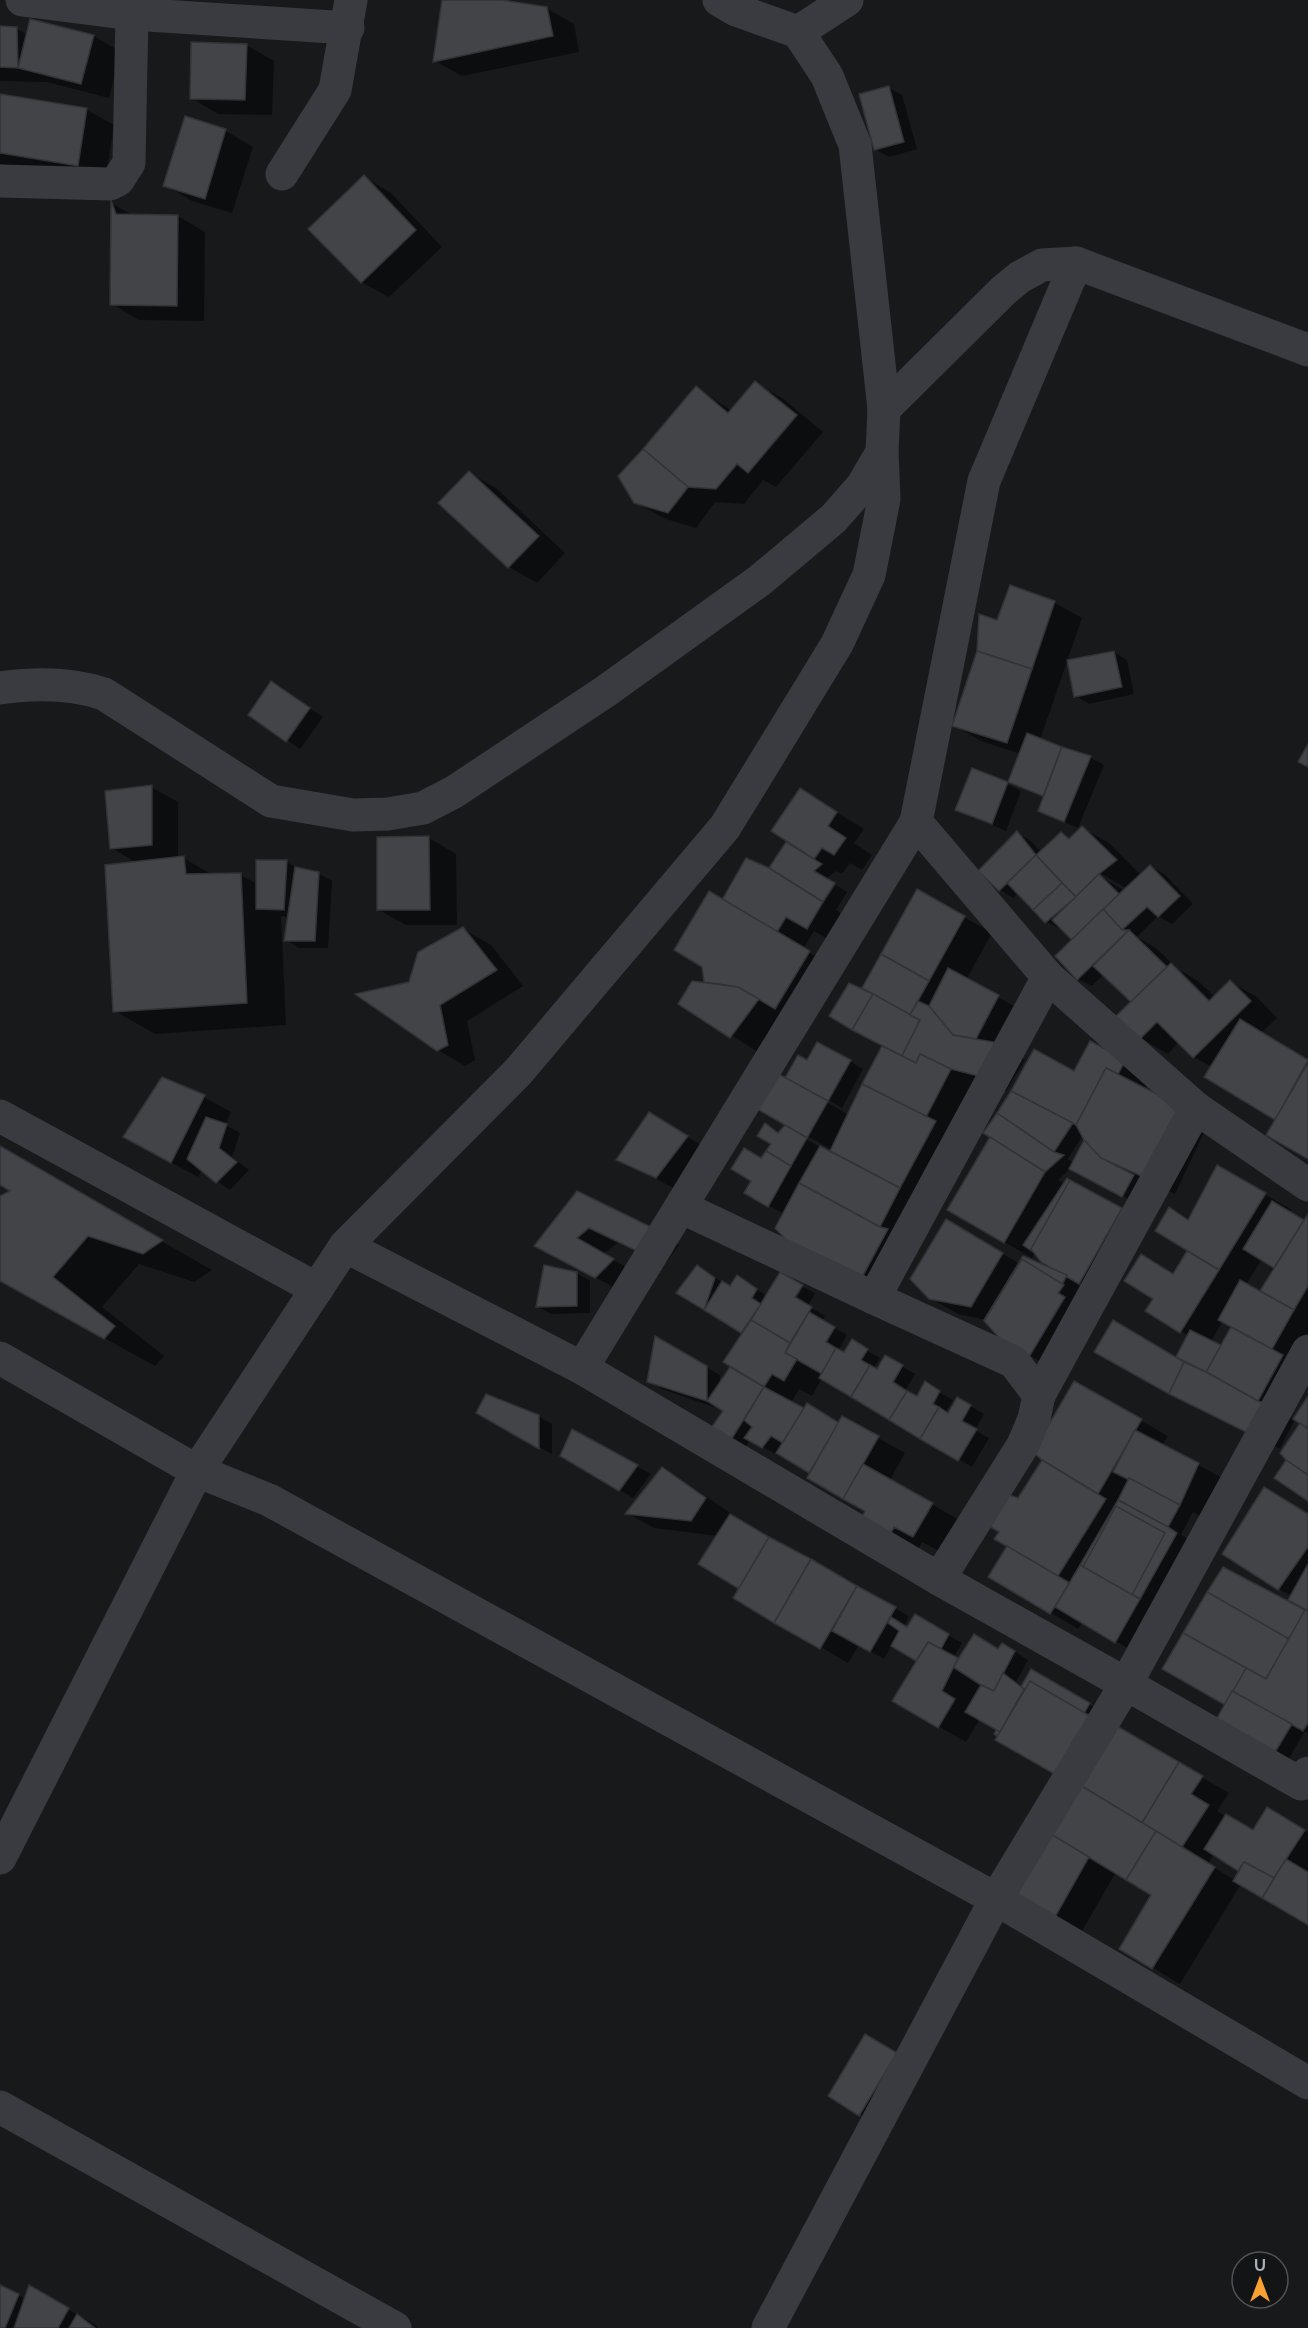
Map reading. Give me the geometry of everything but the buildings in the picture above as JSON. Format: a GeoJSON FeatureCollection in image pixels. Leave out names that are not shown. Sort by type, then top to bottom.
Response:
{"type":"FeatureCollection","features":[{"type":"Feature","properties":{"kind":"street"},"geometry":{"type":"LineString","coordinates":[[22,0],[132,14],[350,14],[335,90],[282,174]]}},
{"type":"Feature","properties":{"kind":"street"},"geometry":{"type":"LineString","coordinates":[[0,1858],[197,1471],[345,1246],[518,1072],[725,827],[837,644],[869,574],[884,499],[882,452],[884,409],[855,146],[826,76],[798,32],[736,10],[719,0]]}},
{"type":"Feature","properties":{"kind":"street"},"geometry":{"type":"LineString","coordinates":[[798,32],[847,0]]}},
{"type":"Feature","properties":{"kind":"street"},"geometry":{"type":"LineString","coordinates":[[0,181],[110,184],[118,180],[129,163],[132,14]]}},
{"type":"Feature","properties":{"kind":"street"},"geometry":{"type":"LineString","coordinates":[[884,409],[1004,290],[1020,277],[1042,265],[1076,263],[1308,350]]}},
{"type":"Feature","properties":{"kind":"street"},"geometry":{"type":"LineString","coordinates":[[582,1368],[916,822],[984,481],[1076,263]]}},
{"type":"Feature","properties":{"kind":"street"},"geometry":{"type":"LineString","coordinates":[[0,688],[30,684],[83,687],[104,694],[271,801],[353,815],[388,814],[423,808],[454,792],[606,691],[759,581],[834,518],[862,486],[882,452]]}},
{"type":"Feature","properties":{"kind":"street"},"geometry":{"type":"LineString","coordinates":[[916,822],[1048,977],[1196,1108],[1308,1185]]}},
{"type":"Feature","properties":{"kind":"street"},"geometry":{"type":"LineString","coordinates":[[874,1298],[1048,977]]}},
{"type":"Feature","properties":{"kind":"street"},"geometry":{"type":"LineString","coordinates":[[939,1579],[1023,1445],[1034,1419],[1039,1395],[1196,1108]]}},
{"type":"Feature","properties":{"kind":"street"},"geometry":{"type":"LineString","coordinates":[[0,1116],[317,1289]]}},
{"type":"Feature","properties":{"kind":"street"},"geometry":{"type":"LineString","coordinates":[[681,1207],[1014,1362],[1039,1395]]}},
{"type":"Feature","properties":{"kind":"street"},"geometry":{"type":"LineString","coordinates":[[345,1246],[582,1368],[939,1579],[1125,1684],[1306,1781]]}},
{"type":"Feature","properties":{"kind":"street"},"geometry":{"type":"LineString","coordinates":[[768,2328],[996,1899],[1125,1684],[1308,1351]]}},
{"type":"Feature","properties":{"kind":"street"},"geometry":{"type":"LineString","coordinates":[[0,1358],[197,1471],[269,1500],[996,1899],[1308,2083]]}},
{"type":"Feature","properties":{"kind":"street"},"geometry":{"type":"LineString","coordinates":[[0,2107],[395,2328]]}}]}
